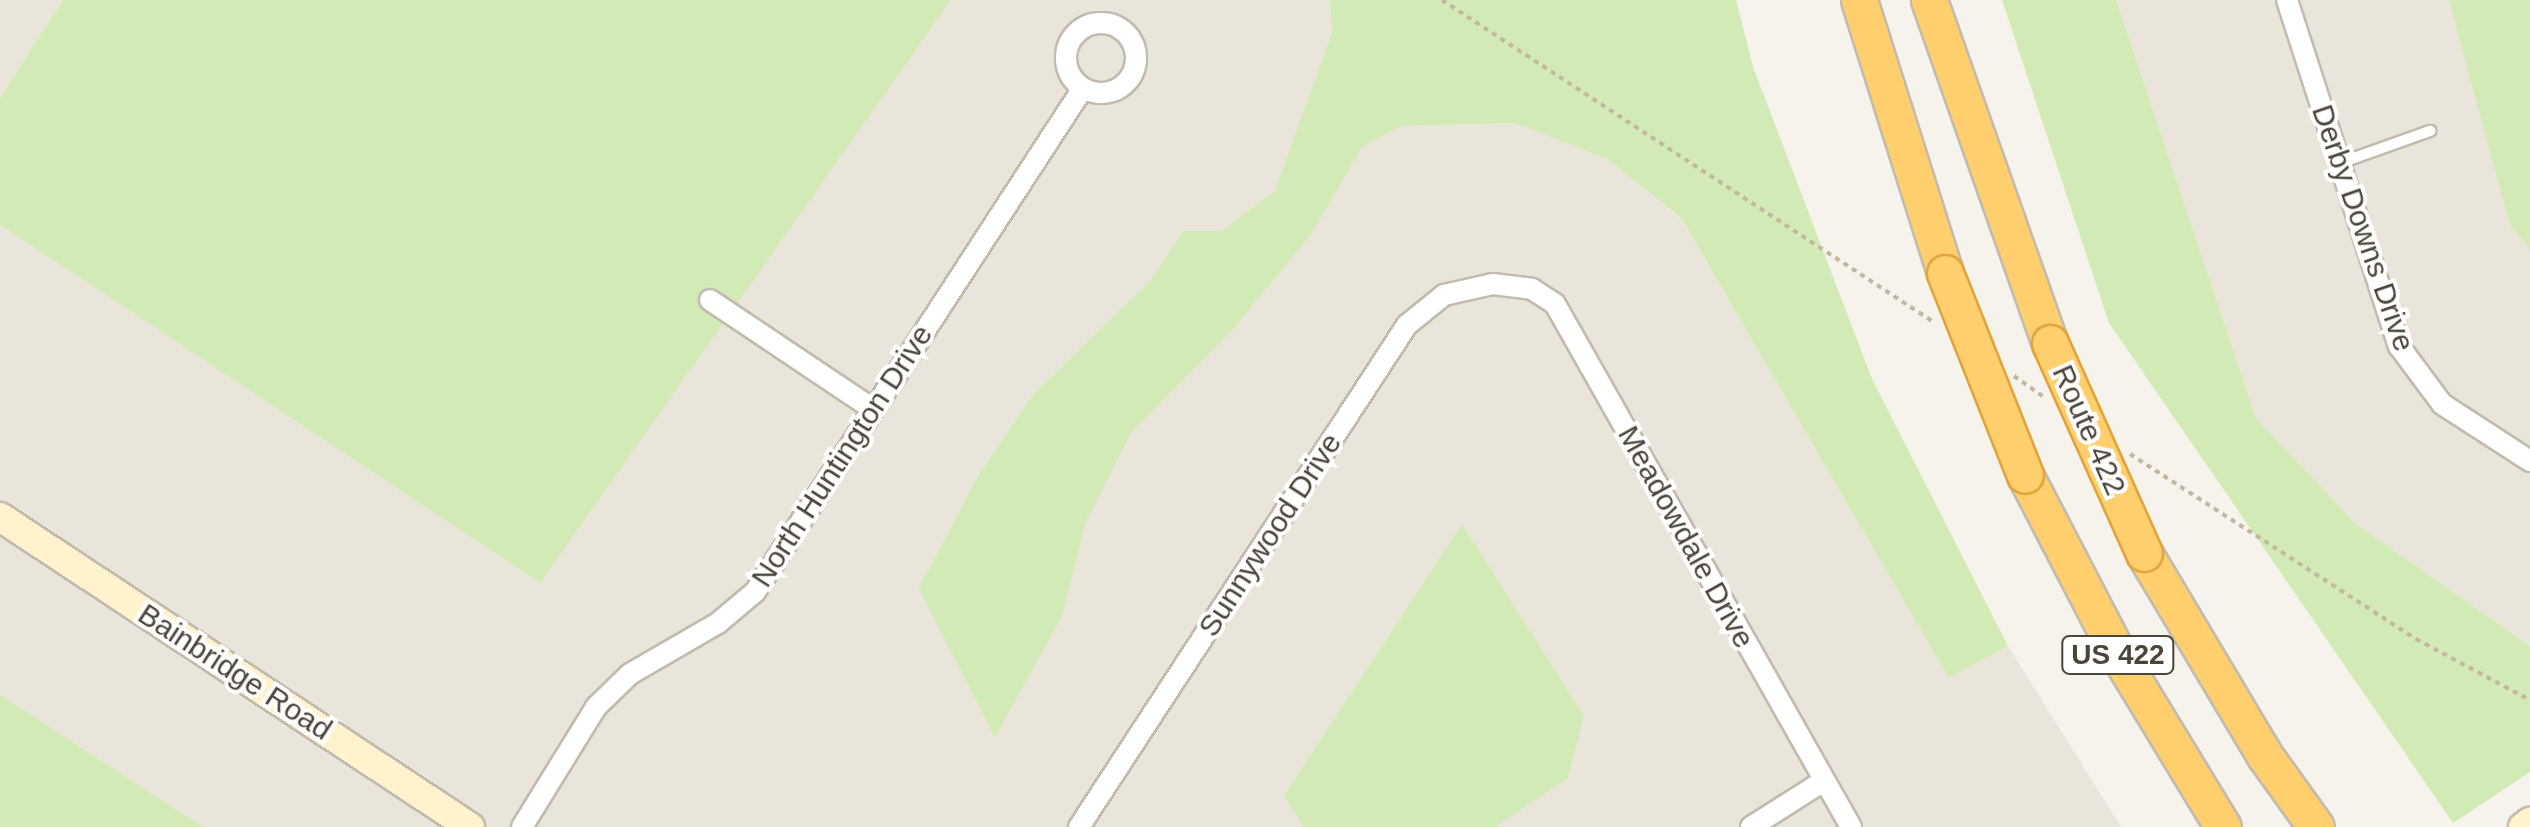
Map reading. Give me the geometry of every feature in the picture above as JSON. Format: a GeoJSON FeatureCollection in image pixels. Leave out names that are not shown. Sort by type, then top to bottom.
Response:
{"type":"FeatureCollection","features":[{"type":"Feature","properties":{"kind":"highway","name":"US 422"},"geometry":{"type":"LineString","coordinates":[[1859,0],[1945,273],[2025,475],[2118,656],[2223,827]]}},
{"type":"Feature","properties":{"kind":"highway","name":"Route 422"},"geometry":{"type":"LineString","coordinates":[[1928,0],[2050,343],[2144,552],[2265,756],[2316,827]]}},
{"type":"Feature","properties":{"kind":"street","name":"Derby Downs Drive"},"geometry":{"type":"LineString","coordinates":[[2286,0],[2399,346],[2416,375],[2442,404],[2530,461]]}},
{"type":"Feature","properties":{"kind":"street","name":"North Huntington Drive"},"geometry":{"type":"LineString","coordinates":[[522,827],[596,707],[630,674],[718,623],[754,592],[1083,88]]}},
{"type":"Feature","properties":{"kind":"street","name":"Meadowdale Drive"},"geometry":{"type":"LineString","coordinates":[[1493,284],[1532,289],[1556,304],[1822,782],[1852,827]]}},
{"type":"Feature","properties":{"kind":"street","name":"Sunnywood Drive"},"geometry":{"type":"LineString","coordinates":[[1080,827],[1408,325],[1444,295],[1493,284]]}},
{"type":"Feature","properties":{"kind":"street"},"geometry":{"type":"LineString","coordinates":[[710,300],[873,409]]}},
{"type":"Feature","properties":{"kind":"street","name":"Bainbridge Road"},"geometry":{"type":"LineString","coordinates":[[0,517],[470,827]]}},
{"type":"Feature","properties":{"kind":"street"},"geometry":{"type":"LineString","coordinates":[[1750,827],[1822,782]]}},
{"type":"Feature","properties":{"kind":"street"},"geometry":{"type":"LineString","coordinates":[[2523,827],[2530,822]]}},
{"type":"Feature","properties":{"kind":"lane"},"geometry":{"type":"LineString","coordinates":[[2340,163],[2430,131]]}},
{"type":"Feature","properties":{"kind":"shaded area"},"geometry":{"type":"Polygon","coordinates":[[[0,0],[63,0],[0,98],[0,0]]]}},
{"type":"Feature","properties":{"kind":"shaded area"},"geometry":{"type":"Polygon","coordinates":[[[206,0],[1399,0],[1278,190],[1402,126],[1515,123],[1607,159],[1681,219],[1950,677],[2008,646],[2121,827],[0,827],[0,225],[540,583],[206,0]]]}},
{"type":"Feature","properties":{"kind":"shaded area"},"geometry":{"type":"Polygon","coordinates":[[[2116,0],[2530,0],[2530,646],[2356,524],[2256,418],[2116,0]]]}},
{"type":"Feature","properties":{"kind":"green space"},"geometry":{"type":"Polygon","coordinates":[[[63,0],[951,0],[540,583],[0,225],[0,98],[63,0]]]}},
{"type":"Feature","properties":{"kind":"green space"},"geometry":{"type":"Polygon","coordinates":[[[1330,0],[1736,0],[1753,67],[1872,379],[2008,646],[1949,678],[1681,218],[1607,159],[1515,123],[1402,126],[1362,147],[1312,233],[1235,327],[1131,433],[1086,521],[1062,616],[995,738],[919,588],[980,473],[1033,395],[1151,280],[1183,231],[1222,231],[1275,191],[1332,33],[1330,0]]]}},
{"type":"Feature","properties":{"kind":"green space"},"geometry":{"type":"Polygon","coordinates":[[[2002,0],[2116,0],[2256,418],[2356,524],[2530,646],[2530,772],[2453,823],[2109,323],[2002,0]]]}},
{"type":"Feature","properties":{"kind":"green space"},"geometry":{"type":"Polygon","coordinates":[[[2449,0],[2530,0],[2530,249],[2510,225],[2449,0]]]}},
{"type":"Feature","properties":{"kind":"green space"},"geometry":{"type":"Polygon","coordinates":[[[1462,524],[1584,716],[1568,778],[1495,827],[1304,827],[1284,796],[1462,524]]]}},
{"type":"Feature","properties":{"kind":"green space"},"geometry":{"type":"Polygon","coordinates":[[[0,695],[203,827],[0,827],[0,695]]]}}]}
